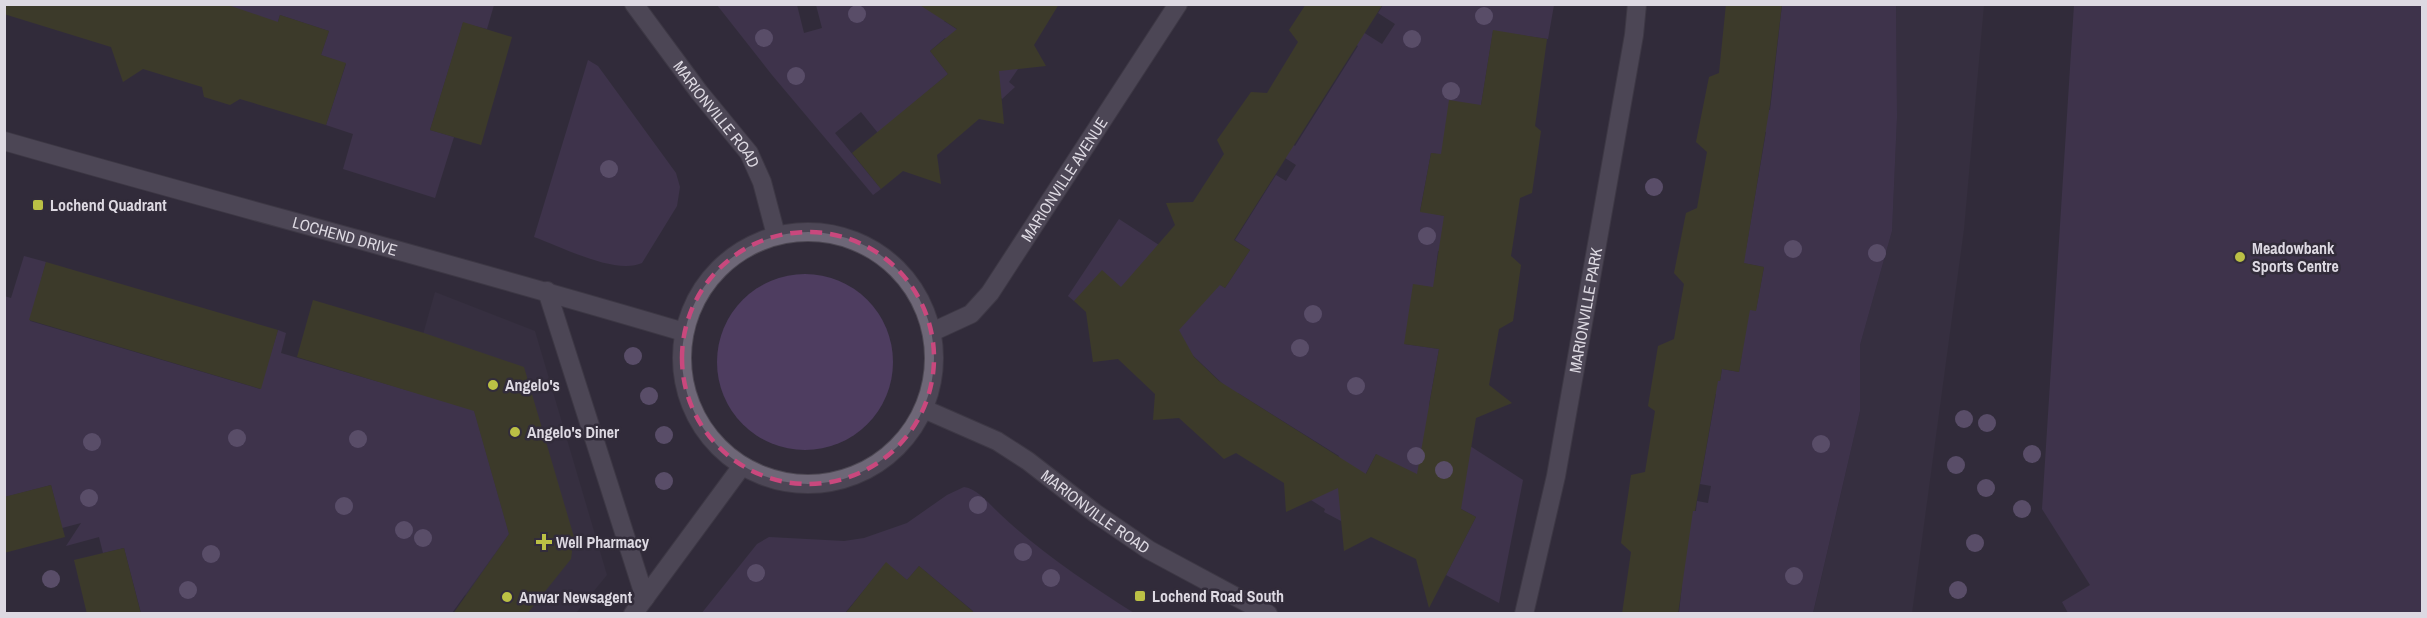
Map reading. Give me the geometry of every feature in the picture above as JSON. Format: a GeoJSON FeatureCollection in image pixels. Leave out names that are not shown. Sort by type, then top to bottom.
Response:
{"type":"FeatureCollection","features":[{"type":"Feature","properties":{"kind":"street","name":"MARIONVILLE ROAD"},"geometry":{"type":"LineString","coordinates":[[634,4],[699,92],[749,153],[762,182],[776,235]]}},
{"type":"Feature","properties":{"kind":"street","name":"MARIONVILLE AVENUE"},"geometry":{"type":"LineString","coordinates":[[932,332],[971,314],[990,293],[1178,4]]}},
{"type":"Feature","properties":{"kind":"street","name":"MARIONVILLE PARK"},"geometry":{"type":"LineString","coordinates":[[1524,614],[1556,476],[1632,46],[1637,4]]}},
{"type":"Feature","properties":{"kind":"street","name":"LOCHEND DRIVE"},"geometry":{"type":"LineString","coordinates":[[4,141],[228,205],[547,291],[684,332]]}},
{"type":"Feature","properties":{"kind":"street"},"geometry":{"type":"LineString","coordinates":[[806,231],[834,234],[862,243],[887,259],[908,280],[923,304],[932,332],[935,358],[932,384],[924,409],[906,439],[879,463],[847,479],[811,485],[775,481],[742,466],[722,451],[704,431],[692,408],[684,384],[681,357],[684,332],[696,299],[716,270],[744,248],[776,235],[806,231]]}},
{"type":"Feature","properties":{"kind":"street"},"geometry":{"type":"LineString","coordinates":[[547,291],[645,598]]}},
{"type":"Feature","properties":{"kind":"street","name":"MARIONVILLE ROAD"},"geometry":{"type":"LineString","coordinates":[[924,409],[997,441],[1028,461],[1095,513],[1149,550],[1268,614]]}},
{"type":"Feature","properties":{"kind":"street"},"geometry":{"type":"LineString","coordinates":[[633,614],[742,466]]}},
{"type":"Feature","properties":{"kind":"highlighted area"},"geometry":{"type":"Polygon","coordinates":[[[834,234],[887,259],[923,304],[935,358],[924,409],[906,439],[879,463],[847,479],[811,485],[775,481],[742,466],[704,431],[692,408],[684,384],[684,332],[696,299],[716,270],[744,248],[776,235],[834,234]]]}},
{"type":"Feature","properties":{"kind":"shaded area"},"geometry":{"type":"Polygon","coordinates":[[[225,5],[494,5],[487,29],[463,23],[430,130],[454,137],[435,198],[343,169],[353,134],[326,125],[346,64],[321,55],[329,31],[280,15],[272,40],[225,5]]]}},
{"type":"Feature","properties":{"kind":"shaded area"},"geometry":{"type":"Polygon","coordinates":[[[717,5],[797,5],[804,33],[822,28],[816,5],[954,5],[944,21],[1018,69],[1009,82],[1015,87],[1002,99],[945,38],[930,51],[948,74],[878,133],[861,112],[835,133],[881,189],[873,195],[772,75],[717,5]]]}},
{"type":"Feature","properties":{"kind":"shaded area"},"geometry":{"type":"Polygon","coordinates":[[[1320,5],[1382,44],[1395,24],[1378,13],[1383,5],[1554,5],[1548,39],[1493,31],[1469,160],[1431,153],[1420,211],[1459,219],[1454,254],[1438,251],[1435,274],[1505,286],[1404,344],[1439,349],[1429,405],[1431,421],[1523,480],[1499,603],[1446,575],[1476,517],[1376,454],[1341,521],[1324,512],[1325,509],[1311,500],[1339,456],[1238,393],[1211,437],[1225,386],[1121,287],[1074,301],[1068,296],[1119,219],[1225,288],[1250,250],[1235,240],[1276,175],[1286,181],[1296,165],[1240,129],[1251,118],[1295,146],[1358,46],[1314,17],[1320,5]]]}},
{"type":"Feature","properties":{"kind":"shaded area"},"geometry":{"type":"Polygon","coordinates":[[[1782,5],[1896,5],[1897,117],[1892,231],[1860,345],[1860,411],[1813,613],[1679,613],[1682,585],[1640,502],[1696,511],[1697,501],[1708,503],[1711,486],[1700,484],[1716,394],[1668,371],[1720,381],[1722,369],[1739,372],[1742,353],[1734,307],[1756,310],[1764,267],[1690,253],[1746,249],[1766,132],[1712,122],[1715,103],[1770,110],[1782,5]]]}},
{"type":"Feature","properties":{"kind":"shaded area"},"geometry":{"type":"Polygon","coordinates":[[[1896,5],[1984,5],[1964,229],[1912,613],[1813,614],[1860,411],[1860,345],[1892,231],[1897,117],[1896,5]]]}},
{"type":"Feature","properties":{"kind":"shaded area","name":"Meadowbank Sports Centre"},"geometry":{"type":"Polygon","coordinates":[[[2074,5],[2422,5],[2422,613],[2068,613],[2062,602],[2090,585],[2042,509],[2074,5]]]}},
{"type":"Feature","properties":{"kind":"shaded area"},"geometry":{"type":"Polygon","coordinates":[[[588,60],[598,66],[676,173],[680,187],[677,206],[642,263],[631,266],[603,263],[534,237],[588,60]]]}},
{"type":"Feature","properties":{"kind":"shaded area"},"geometry":{"type":"Polygon","coordinates":[[[24,256],[46,262],[30,321],[260,389],[278,330],[286,333],[281,353],[474,410],[509,534],[452,613],[141,613],[124,548],[103,553],[99,537],[66,546],[81,523],[62,528],[51,485],[5,497],[4,296],[11,298],[24,256]]]}},
{"type":"Feature","properties":{"kind":"shaded area"},"geometry":{"type":"Polygon","coordinates":[[[805,274],[839,281],[854,289],[867,300],[878,313],[886,328],[893,362],[886,396],[878,411],[867,424],[854,435],[839,443],[805,450],[771,443],[756,435],[743,424],[732,411],[724,396],[717,362],[724,328],[732,313],[743,300],[756,289],[771,281],[805,274]]]}},
{"type":"Feature","properties":{"kind":"shaded area"},"geometry":{"type":"Polygon","coordinates":[[[435,292],[535,331],[607,575],[576,613],[492,613],[392,547],[365,468],[407,391],[435,292]]]}},
{"type":"Feature","properties":{"kind":"shaded area"},"geometry":{"type":"Polygon","coordinates":[[[964,487],[979,494],[1015,528],[1048,554],[1134,613],[972,613],[973,611],[919,566],[907,580],[886,563],[845,613],[701,614],[757,544],[769,537],[844,541],[864,538],[907,523],[947,495],[964,487]]]}},
{"type":"Feature","properties":{"kind":"building"},"geometry":{"type":"Polygon","coordinates":[[[4,4],[225,4],[278,22],[280,15],[329,31],[321,55],[346,63],[326,125],[240,99],[230,105],[204,97],[202,87],[143,69],[123,82],[111,47],[4,14],[4,4]]]}},
{"type":"Feature","properties":{"kind":"building"},"geometry":{"type":"Polygon","coordinates":[[[918,4],[1059,4],[1034,45],[1046,66],[999,71],[1004,124],[979,119],[937,155],[941,184],[903,171],[881,189],[852,153],[948,74],[930,51],[957,29],[918,4]]]}},
{"type":"Feature","properties":{"kind":"building"},"geometry":{"type":"Polygon","coordinates":[[[1306,4],[1383,4],[1234,240],[1250,250],[1225,288],[1220,285],[1179,330],[1194,357],[1219,381],[1366,474],[1376,454],[1417,474],[1439,349],[1404,344],[1413,284],[1433,287],[1444,216],[1420,212],[1431,153],[1441,154],[1449,100],[1481,105],[1493,30],[1547,39],[1535,126],[1541,131],[1532,193],[1520,198],[1511,256],[1521,265],[1513,321],[1499,329],[1489,385],[1512,403],[1476,418],[1461,509],[1476,517],[1429,608],[1416,559],[1371,537],[1344,551],[1338,488],[1286,512],[1284,483],[1236,453],[1224,459],[1179,418],[1153,420],[1155,394],[1118,359],[1093,362],[1086,312],[1074,301],[1102,270],[1121,287],[1175,225],[1166,203],[1193,202],[1224,154],[1217,140],[1251,92],[1267,93],[1298,42],[1289,30],[1306,4]]]}},
{"type":"Feature","properties":{"kind":"building"},"geometry":{"type":"Polygon","coordinates":[[[1726,4],[1782,4],[1770,105],[1744,263],[1764,267],[1756,311],[1750,310],[1739,372],[1722,369],[1720,381],[1718,381],[1695,511],[1693,511],[1678,614],[1622,614],[1631,552],[1621,543],[1631,475],[1645,472],[1655,411],[1648,406],[1658,346],[1674,339],[1684,284],[1674,273],[1686,213],[1697,208],[1707,152],[1696,142],[1709,77],[1719,73],[1726,4]]]}},
{"type":"Feature","properties":{"kind":"building"},"geometry":{"type":"Polygon","coordinates":[[[463,22],[512,37],[481,145],[430,130],[463,22]]]}},
{"type":"Feature","properties":{"kind":"building"},"geometry":{"type":"Polygon","coordinates":[[[46,262],[278,330],[261,389],[29,320],[46,262]]]}},
{"type":"Feature","properties":{"kind":"building"},"geometry":{"type":"Polygon","coordinates":[[[313,300],[424,333],[524,367],[574,537],[571,559],[527,614],[453,614],[509,534],[474,411],[297,357],[313,300]]]}},
{"type":"Feature","properties":{"kind":"building"},"geometry":{"type":"Polygon","coordinates":[[[51,485],[65,537],[4,553],[4,497],[51,485]]]}},
{"type":"Feature","properties":{"kind":"building"},"geometry":{"type":"Polygon","coordinates":[[[124,548],[141,614],[87,614],[74,560],[124,548]]]}},
{"type":"Feature","properties":{"kind":"building"},"geometry":{"type":"Polygon","coordinates":[[[886,562],[907,580],[919,566],[976,614],[845,614],[886,562]]]}},
{"type":"Feature","properties":{"kind":"place","name":"Lochend Quadrant"},"geometry":{"type":"Point","coordinates":[38,205]}},
{"type":"Feature","properties":{"kind":"place","name":"Meadowbank Sports Centre"},"geometry":{"type":"Point","coordinates":[2240,257]}},
{"type":"Feature","properties":{"kind":"place","name":"Angelo's"},"geometry":{"type":"Point","coordinates":[493,385]}},
{"type":"Feature","properties":{"kind":"place","name":"Angelo's Diner"},"geometry":{"type":"Point","coordinates":[515,432]}},
{"type":"Feature","properties":{"kind":"place","name":"Well Pharmacy"},"geometry":{"type":"Point","coordinates":[544,542]}},
{"type":"Feature","properties":{"kind":"place","name":"Lochend Road South"},"geometry":{"type":"Point","coordinates":[1140,596]}},
{"type":"Feature","properties":{"kind":"place","name":"Anwar Newsagent"},"geometry":{"type":"Point","coordinates":[507,597]}}]}
